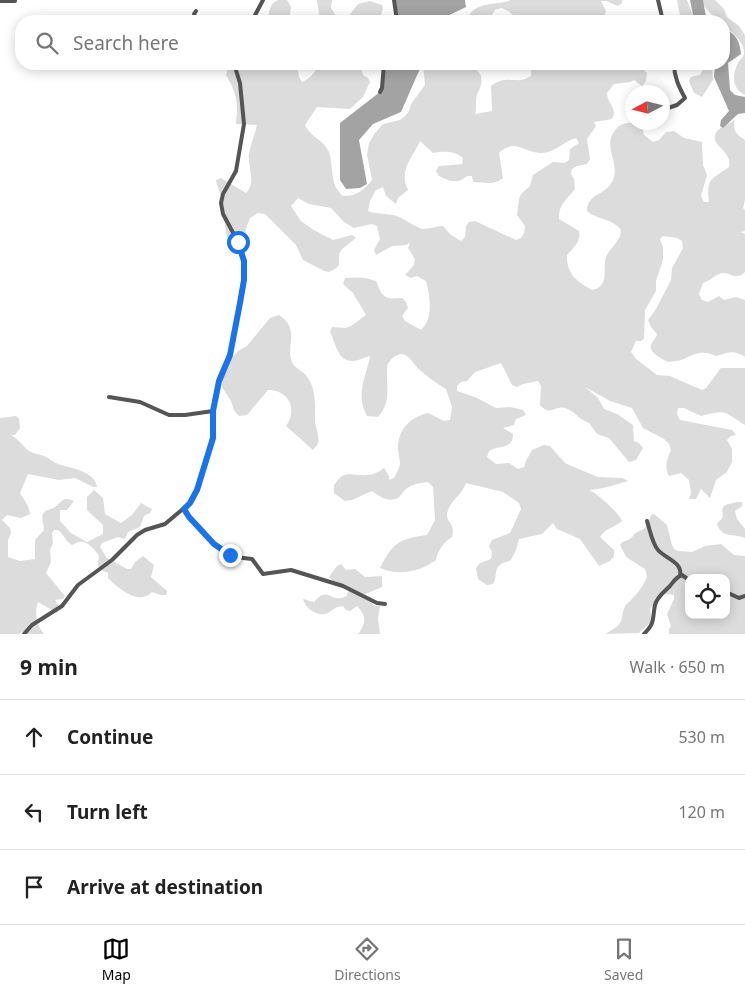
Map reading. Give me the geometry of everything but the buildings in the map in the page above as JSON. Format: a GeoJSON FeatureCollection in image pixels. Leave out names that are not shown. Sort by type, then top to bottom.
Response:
{"type":"FeatureCollection","features":[{"type":"Feature","properties":{"kind":"street"},"geometry":{"type":"LineString","coordinates":[[0,0],[15,1]]}},
{"type":"Feature","properties":{"kind":"street"},"geometry":{"type":"LineString","coordinates":[[255,15],[263,0]]}},
{"type":"Feature","properties":{"kind":"street"},"geometry":{"type":"LineString","coordinates":[[394,0],[396,15]]}},
{"type":"Feature","properties":{"kind":"street"},"geometry":{"type":"LineString","coordinates":[[658,0],[662,15]]}},
{"type":"Feature","properties":{"kind":"street"},"geometry":{"type":"LineString","coordinates":[[194,15],[196,11]]}},
{"type":"Feature","properties":{"kind":"street"},"geometry":{"type":"LineString","coordinates":[[24,634],[32,625],[62,606],[78,585],[112,560],[137,535],[145,530],[164,524],[184,509],[190,503],[197,490],[213,438],[213,411],[219,381],[230,355],[244,280],[244,261],[238,242],[223,214],[221,203],[223,194],[236,171],[244,124],[240,82],[236,70]]}},
{"type":"Feature","properties":{"kind":"street"},"geometry":{"type":"LineString","coordinates":[[380,92],[384,70]]}},
{"type":"Feature","properties":{"kind":"street"},"geometry":{"type":"LineString","coordinates":[[670,107],[677,105],[686,98],[678,84],[674,70]]}},
{"type":"Feature","properties":{"kind":"street"},"geometry":{"type":"LineString","coordinates":[[109,397],[140,402],[169,415],[213,411]]}},
{"type":"Feature","properties":{"kind":"street"},"geometry":{"type":"LineString","coordinates":[[184,509],[214,544],[235,557],[252,560],[264,574],[291,570],[343,586],[377,603],[385,604]]}},
{"type":"Feature","properties":{"kind":"street"},"geometry":{"type":"LineString","coordinates":[[644,634],[654,618],[656,604],[661,594],[680,576],[681,572],[678,565],[658,550],[647,521]]}},
{"type":"Feature","properties":{"kind":"street"},"geometry":{"type":"LineString","coordinates":[[680,576],[685,577]]}},
{"type":"Feature","properties":{"kind":"street"},"geometry":{"type":"LineString","coordinates":[[730,594],[739,598],[745,596]]}},
{"type":"Feature","properties":{"kind":"shaded area"},"geometry":{"type":"Polygon","coordinates":[[[287,0],[291,7],[290,15],[269,15],[271,6],[275,2],[287,0]]]}},
{"type":"Feature","properties":{"kind":"shaded area"},"geometry":{"type":"Polygon","coordinates":[[[317,0],[332,0],[331,8],[335,15],[319,15],[317,0]]]}},
{"type":"Feature","properties":{"kind":"shaded area"},"geometry":{"type":"Polygon","coordinates":[[[394,0],[465,0],[466,7],[449,15],[396,15],[394,0]]]}},
{"type":"Feature","properties":{"kind":"shaded area"},"geometry":{"type":"Polygon","coordinates":[[[511,0],[622,0],[622,3],[618,6],[601,1],[606,11],[605,15],[513,15],[501,8],[495,10],[492,15],[470,15],[479,7],[511,0]]]}},
{"type":"Feature","properties":{"kind":"shaded area"},"geometry":{"type":"Polygon","coordinates":[[[677,0],[687,0],[693,15],[680,15],[677,0]]]}},
{"type":"Feature","properties":{"kind":"shaded area"},"geometry":{"type":"Polygon","coordinates":[[[690,0],[703,0],[706,15],[693,15],[690,0]]]}},
{"type":"Feature","properties":{"kind":"shaded area"},"geometry":{"type":"Polygon","coordinates":[[[699,0],[715,0],[724,9],[726,15],[712,15],[699,0]]]}},
{"type":"Feature","properties":{"kind":"shaded area"},"geometry":{"type":"Polygon","coordinates":[[[370,1],[382,5],[381,15],[350,15],[358,4],[370,1]]]}},
{"type":"Feature","properties":{"kind":"shaded area"},"geometry":{"type":"Polygon","coordinates":[[[730,19],[739,26],[745,35],[745,95],[737,89],[734,80],[737,66],[743,57],[744,50],[731,31],[730,19]]]}},
{"type":"Feature","properties":{"kind":"shaded area"},"geometry":{"type":"Polygon","coordinates":[[[730,33],[737,38],[741,54],[730,62],[730,33]]]}},
{"type":"Feature","properties":{"kind":"shaded area"},"geometry":{"type":"Polygon","coordinates":[[[227,70],[298,70],[302,82],[308,79],[316,70],[362,70],[363,75],[370,82],[363,97],[350,109],[317,107],[305,125],[310,133],[327,148],[336,187],[343,196],[360,192],[372,180],[367,155],[369,143],[383,124],[400,120],[409,111],[411,104],[425,85],[424,70],[477,71],[482,81],[476,97],[475,114],[492,111],[491,86],[502,80],[526,79],[531,76],[531,70],[644,70],[647,73],[646,81],[643,85],[634,80],[614,84],[607,93],[614,115],[612,119],[594,122],[596,126],[587,139],[590,159],[587,164],[572,169],[571,174],[574,179],[575,189],[564,202],[559,214],[559,219],[579,231],[578,241],[567,255],[568,267],[577,280],[592,290],[602,284],[606,257],[621,234],[621,230],[613,223],[587,211],[590,201],[606,189],[613,180],[615,168],[610,143],[611,137],[617,128],[625,123],[625,130],[643,130],[644,135],[653,142],[659,140],[666,132],[674,131],[684,138],[702,142],[703,165],[707,175],[701,196],[704,202],[709,202],[708,188],[711,180],[729,167],[727,156],[717,144],[715,136],[717,131],[735,120],[734,127],[736,132],[745,140],[745,200],[743,208],[745,210],[745,231],[741,232],[745,234],[745,272],[738,276],[725,273],[717,275],[703,283],[699,294],[702,300],[708,302],[719,296],[724,300],[736,297],[745,300],[745,357],[734,352],[716,356],[703,353],[682,360],[668,362],[656,355],[652,350],[651,345],[657,334],[648,320],[671,280],[672,268],[683,248],[682,241],[677,238],[663,236],[660,239],[663,247],[663,260],[656,281],[656,291],[645,310],[644,339],[636,341],[631,352],[636,359],[657,375],[670,376],[702,390],[706,388],[721,368],[745,368],[745,425],[725,413],[701,416],[684,408],[678,408],[677,414],[680,420],[732,430],[736,435],[731,436],[727,440],[732,449],[732,462],[727,472],[716,480],[710,498],[701,489],[696,499],[689,499],[691,493],[689,480],[681,473],[669,476],[666,466],[671,450],[669,444],[664,439],[643,428],[632,408],[610,401],[585,387],[598,398],[604,409],[617,414],[633,425],[634,441],[643,448],[636,460],[629,462],[609,438],[597,434],[589,423],[582,420],[572,411],[565,408],[547,410],[540,405],[541,386],[538,381],[517,387],[512,385],[501,363],[475,372],[467,381],[461,382],[457,386],[457,391],[475,397],[496,408],[510,407],[523,410],[526,415],[516,419],[514,425],[503,428],[513,434],[511,443],[489,451],[487,457],[496,464],[509,463],[518,469],[524,467],[532,450],[544,445],[550,446],[565,463],[576,468],[598,477],[622,478],[628,481],[589,490],[617,513],[622,521],[604,532],[600,537],[614,550],[614,556],[610,561],[599,566],[580,539],[557,529],[553,523],[542,534],[519,539],[511,560],[498,566],[493,584],[487,585],[478,579],[476,568],[480,563],[491,559],[492,552],[489,546],[492,540],[510,533],[521,509],[519,503],[503,492],[466,483],[453,501],[447,514],[453,529],[452,537],[446,541],[436,560],[409,572],[395,572],[380,568],[397,544],[409,538],[427,535],[435,520],[433,487],[428,482],[418,483],[407,488],[398,498],[391,500],[372,491],[345,501],[334,493],[334,485],[345,475],[372,474],[384,468],[389,476],[389,480],[394,478],[400,464],[398,450],[400,436],[406,425],[428,413],[444,421],[450,420],[452,407],[446,389],[427,376],[406,355],[399,354],[387,366],[387,399],[382,411],[378,417],[367,416],[362,400],[362,386],[370,356],[354,361],[344,358],[338,351],[330,332],[332,327],[345,328],[351,326],[366,315],[353,293],[343,284],[345,278],[353,277],[376,281],[380,291],[386,297],[402,298],[408,308],[402,316],[405,321],[421,330],[428,319],[430,307],[426,281],[417,276],[411,278],[405,275],[414,265],[415,259],[408,248],[410,243],[392,246],[376,255],[374,250],[380,239],[377,226],[372,224],[354,228],[344,222],[331,208],[309,204],[298,198],[291,206],[301,221],[312,229],[333,240],[352,235],[356,238],[342,249],[339,254],[339,265],[335,269],[329,272],[324,271],[303,260],[296,245],[265,214],[258,213],[250,218],[246,228],[243,251],[231,245],[226,232],[224,209],[216,180],[221,178],[246,193],[249,189],[251,179],[249,153],[257,125],[236,124],[237,111],[233,88],[226,75],[227,70]],[[576,138],[545,153],[514,146],[504,149],[499,153],[503,178],[496,182],[473,182],[472,176],[450,181],[439,176],[436,171],[439,166],[462,164],[463,158],[449,152],[433,153],[420,141],[410,158],[406,170],[405,183],[408,190],[398,198],[396,204],[386,196],[383,187],[376,190],[370,201],[368,211],[396,216],[423,229],[443,226],[451,235],[461,241],[465,237],[466,226],[469,222],[475,221],[516,240],[521,238],[525,226],[517,215],[519,199],[521,194],[530,186],[533,175],[553,162],[565,163],[569,160],[570,149],[579,143],[576,138]]]}},
{"type":"Feature","properties":{"kind":"shaded area"},"geometry":{"type":"Polygon","coordinates":[[[383,70],[419,70],[401,112],[373,124],[359,140],[367,184],[360,188],[346,189],[340,180],[340,123],[380,92],[383,70]]]}},
{"type":"Feature","properties":{"kind":"shaded area"},"geometry":{"type":"Polygon","coordinates":[[[703,70],[712,70],[713,80],[702,97],[694,93],[689,81],[691,77],[700,75],[703,70]]]}},
{"type":"Feature","properties":{"kind":"shaded area"},"geometry":{"type":"Polygon","coordinates":[[[715,70],[729,70],[730,90],[735,95],[745,97],[745,113],[738,114],[723,128],[720,126],[721,120],[729,111],[714,77],[715,70]]]}},
{"type":"Feature","properties":{"kind":"shaded area"},"geometry":{"type":"Polygon","coordinates":[[[279,315],[286,320],[291,332],[290,356],[292,362],[311,382],[315,423],[318,434],[317,445],[313,450],[286,426],[290,420],[291,407],[286,397],[281,393],[268,390],[247,415],[239,416],[222,387],[222,369],[238,351],[247,346],[270,318],[279,315]]]}},
{"type":"Feature","properties":{"kind":"shaded area"},"geometry":{"type":"Polygon","coordinates":[[[16,416],[19,419],[20,428],[15,435],[11,435],[29,451],[87,474],[92,477],[97,487],[93,487],[75,478],[59,480],[28,474],[20,493],[28,506],[30,514],[21,518],[7,515],[2,520],[10,528],[11,533],[8,540],[8,557],[20,561],[35,559],[35,540],[44,530],[43,514],[46,510],[53,508],[66,499],[74,501],[67,510],[60,510],[60,521],[71,533],[87,542],[103,534],[103,525],[87,510],[87,497],[94,490],[103,498],[105,514],[121,523],[132,515],[141,503],[152,509],[150,513],[144,516],[140,527],[128,532],[125,539],[118,537],[102,543],[100,547],[107,558],[127,569],[131,569],[135,562],[143,556],[154,565],[151,577],[167,591],[166,595],[152,592],[147,596],[135,597],[129,594],[108,578],[108,573],[101,570],[98,566],[99,556],[91,546],[83,542],[72,545],[58,530],[54,530],[52,533],[53,543],[50,550],[51,562],[46,573],[65,596],[63,599],[55,600],[59,610],[57,613],[38,602],[37,619],[44,634],[25,634],[23,631],[19,634],[0,634],[0,418],[16,416]]]}},
{"type":"Feature","properties":{"kind":"shaded area"},"geometry":{"type":"Polygon","coordinates":[[[742,502],[742,506],[735,511],[737,519],[745,529],[745,538],[725,534],[719,529],[717,524],[723,517],[722,509],[725,505],[742,502]]]}},
{"type":"Feature","properties":{"kind":"shaded area"},"geometry":{"type":"Polygon","coordinates":[[[654,514],[667,525],[672,545],[678,551],[692,552],[705,546],[721,544],[734,555],[745,556],[745,634],[669,634],[671,626],[667,614],[674,595],[663,593],[650,609],[652,621],[639,633],[606,634],[620,623],[625,607],[641,589],[647,577],[645,569],[626,557],[620,545],[649,523],[651,515],[654,514]]]}},
{"type":"Feature","properties":{"kind":"shaded area"},"geometry":{"type":"Polygon","coordinates":[[[341,564],[346,570],[355,569],[365,577],[382,576],[382,587],[363,595],[375,606],[380,606],[378,619],[380,634],[357,634],[364,623],[364,616],[357,606],[350,611],[346,610],[343,606],[328,613],[320,614],[309,609],[304,602],[303,599],[314,602],[323,595],[337,598],[347,596],[348,591],[329,577],[337,566],[341,564]]]}},
{"type":"Feature","properties":{"kind":"route"},"geometry":{"type":"LineString","coordinates":[[230,555],[214,544],[184,509],[190,503],[197,490],[213,438],[213,411],[219,381],[230,355],[244,280],[244,261],[238,242]]}}]}
